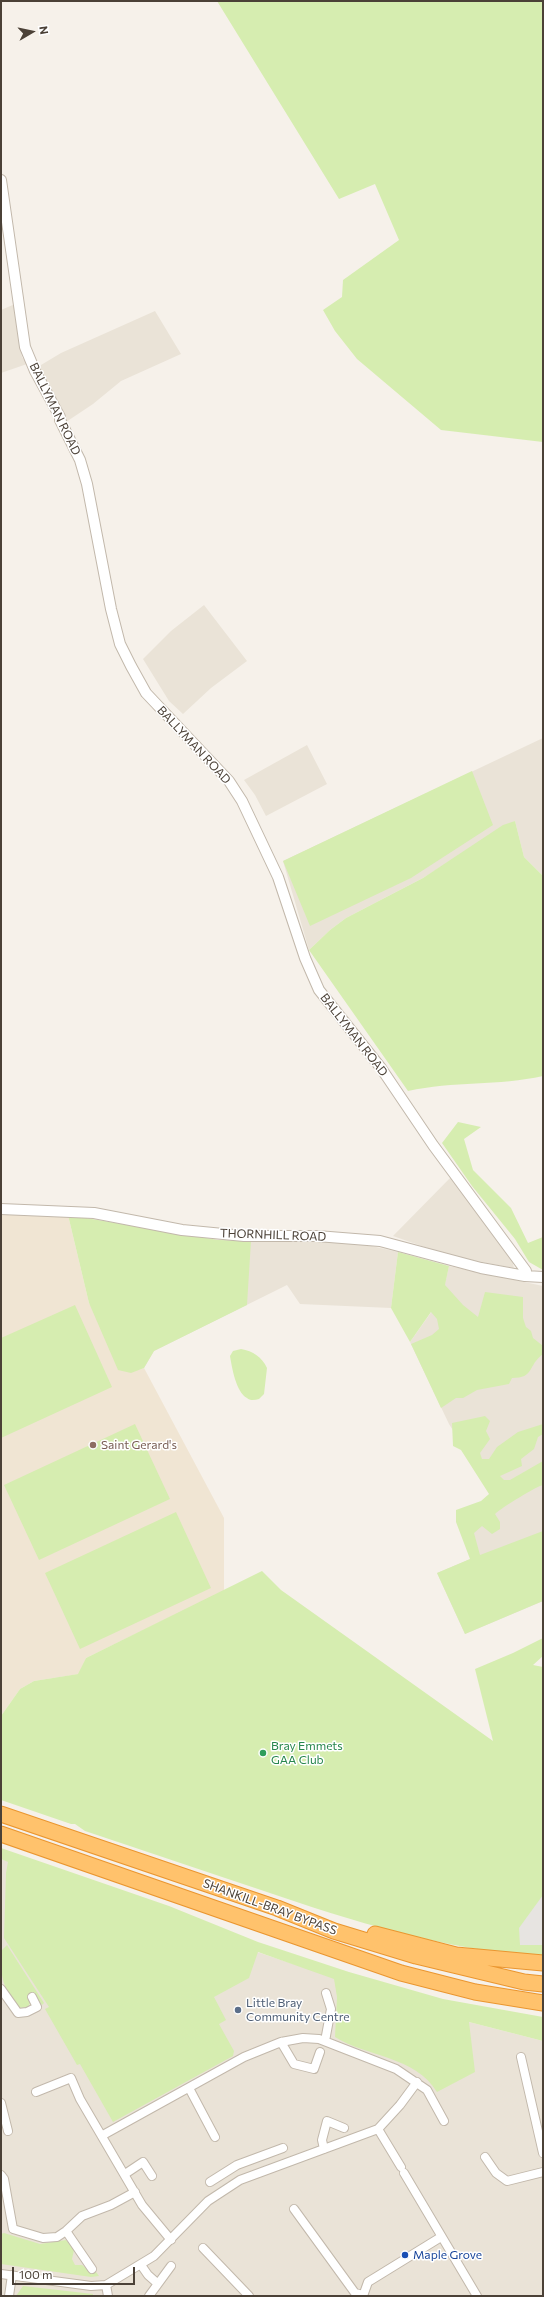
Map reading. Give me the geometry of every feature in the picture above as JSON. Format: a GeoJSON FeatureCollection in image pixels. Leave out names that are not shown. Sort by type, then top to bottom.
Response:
{"type":"FeatureCollection","features":[{"type":"Feature","properties":{"kind":"highway","name":"SHANKILL-BRAY BYPASS"},"geometry":{"type":"LineString","coordinates":[[1,1814],[277,1908],[334,1931],[416,1956],[524,1982],[543,1984]]}},
{"type":"Feature","properties":{"kind":"highway","name":"SHANKILL-BRAY BYPASS"},"geometry":{"type":"LineString","coordinates":[[1,1834],[401,1973],[475,1992],[543,2003]]}},
{"type":"Feature","properties":{"kind":"highway"},"geometry":{"type":"LineString","coordinates":[[277,1908],[456,1955],[543,1964]]}},
{"type":"Feature","properties":{"kind":"street","name":"BALLYMAN ROAD"},"geometry":{"type":"LineString","coordinates":[[1,180],[25,347],[35,371],[60,417],[60,420],[80,460],[87,484],[111,608],[120,644],[146,693],[229,781],[242,801],[278,877],[305,958],[319,990],[381,1068],[437,1150],[526,1271],[525,1276]]}},
{"type":"Feature","properties":{"kind":"street","name":"THORNHILL ROAD"},"geometry":{"type":"LineString","coordinates":[[1,1209],[94,1213],[182,1230],[244,1236],[317,1236],[380,1240],[482,1268],[525,1276],[543,1277]]}},
{"type":"Feature","properties":{"kind":"street"},"geometry":{"type":"LineString","coordinates":[[1,1989],[18,2013],[27,2012],[37,2007],[32,1997]]}},
{"type":"Feature","properties":{"kind":"street"},"geometry":{"type":"LineString","coordinates":[[325,2041],[331,2009],[326,1993]]}},
{"type":"Feature","properties":{"kind":"street"},"geometry":{"type":"LineString","coordinates":[[103,2135],[250,2054],[281,2042],[303,2038],[325,2041],[396,2069],[427,2090],[444,2121]]}},
{"type":"Feature","properties":{"kind":"street"},"geometry":{"type":"LineString","coordinates":[[281,2042],[294,2064],[314,2070],[320,2052]]}},
{"type":"Feature","properties":{"kind":"street"},"geometry":{"type":"LineString","coordinates":[[521,2057],[543,2153]]}},
{"type":"Feature","properties":{"kind":"street"},"geometry":{"type":"LineString","coordinates":[[36,2092],[72,2078],[80,2099],[103,2135],[135,2192],[150,2216],[171,2240]]}},
{"type":"Feature","properties":{"kind":"street"},"geometry":{"type":"LineString","coordinates":[[1,2274],[91,2286],[106,2285],[142,2265],[171,2240],[200,2209],[218,2194],[240,2180],[266,2169],[378,2129],[400,2105],[417,2082]]}},
{"type":"Feature","properties":{"kind":"street"},"geometry":{"type":"LineString","coordinates":[[189,2088],[215,2136]]}},
{"type":"Feature","properties":{"kind":"street"},"geometry":{"type":"LineString","coordinates":[[1,2103],[8,2131]]}},
{"type":"Feature","properties":{"kind":"street"},"geometry":{"type":"LineString","coordinates":[[324,2149],[322,2140],[327,2121],[344,2128]]}},
{"type":"Feature","properties":{"kind":"street"},"geometry":{"type":"LineString","coordinates":[[378,2129],[477,2296]]}},
{"type":"Feature","properties":{"kind":"street"},"geometry":{"type":"LineString","coordinates":[[210,2182],[237,2165],[283,2148]]}},
{"type":"Feature","properties":{"kind":"street"},"geometry":{"type":"LineString","coordinates":[[262,2156],[266,2169]]}},
{"type":"Feature","properties":{"kind":"street"},"geometry":{"type":"LineString","coordinates":[[485,2157],[496,2172],[507,2181],[543,2172]]}},
{"type":"Feature","properties":{"kind":"street"},"geometry":{"type":"LineString","coordinates":[[125,2174],[142,2162],[152,2176]]}},
{"type":"Feature","properties":{"kind":"street"},"geometry":{"type":"LineString","coordinates":[[1,2175],[4,2179],[13,2229],[32,2236],[50,2238],[66,2231],[82,2216],[111,2205],[135,2192]]}},
{"type":"Feature","properties":{"kind":"street"},"geometry":{"type":"LineString","coordinates":[[294,2209],[355,2293],[363,2295],[368,2282],[441,2237]]}},
{"type":"Feature","properties":{"kind":"street"},"geometry":{"type":"LineString","coordinates":[[66,2231],[92,2269]]}},
{"type":"Feature","properties":{"kind":"street"},"geometry":{"type":"LineString","coordinates":[[203,2248],[249,2296]]}},
{"type":"Feature","properties":{"kind":"street"},"geometry":{"type":"LineString","coordinates":[[142,2265],[148,2275],[158,2283]]}},
{"type":"Feature","properties":{"kind":"street"},"geometry":{"type":"LineString","coordinates":[[149,2296],[171,2266]]}},
{"type":"Feature","properties":{"kind":"street"},"geometry":{"type":"LineString","coordinates":[[9,2296],[12,2275]]}},
{"type":"Feature","properties":{"kind":"street"},"geometry":{"type":"LineString","coordinates":[[106,2285],[108,2296]]}},
{"type":"Feature","properties":{"kind":"shaded area"},"geometry":{"type":"Polygon","coordinates":[[[15,304],[22,357],[27,364],[1,373],[1,310],[15,304]]]}},
{"type":"Feature","properties":{"kind":"shaded area"},"geometry":{"type":"Polygon","coordinates":[[[155,311],[181,354],[121,381],[93,404],[66,422],[36,368],[61,353],[155,311]]]}},
{"type":"Feature","properties":{"kind":"shaded area"},"geometry":{"type":"Polygon","coordinates":[[[204,605],[247,661],[211,688],[183,714],[169,701],[143,659],[171,631],[204,605]]]}},
{"type":"Feature","properties":{"kind":"shaded area"},"geometry":{"type":"Polygon","coordinates":[[[543,738],[543,876],[524,857],[515,821],[423,878],[346,918],[330,930],[309,950],[283,861],[543,738]]]}},
{"type":"Feature","properties":{"kind":"shaded area"},"geometry":{"type":"Polygon","coordinates":[[[307,745],[327,784],[266,816],[255,795],[244,780],[307,745]]]}},
{"type":"Feature","properties":{"kind":"shaded area"},"geometry":{"type":"Polygon","coordinates":[[[451,1177],[512,1260],[514,1268],[453,1257],[393,1236],[451,1177]]]}},
{"type":"Feature","properties":{"kind":"shaded area","name":"Saint Gerard's"},"geometry":{"type":"Polygon","coordinates":[[[1,1214],[68,1215],[89,1303],[131,1372],[144,1368],[224,1518],[224,1591],[86,1658],[79,1674],[34,1681],[20,1689],[1,1716],[1,1214]]]}},
{"type":"Feature","properties":{"kind":"shaded area"},"geometry":{"type":"Polygon","coordinates":[[[150,1229],[218,1240],[339,1242],[367,1245],[398,1252],[391,1308],[300,1304],[287,1285],[154,1351],[144,1368],[150,1229]]]}},
{"type":"Feature","properties":{"kind":"shaded area"},"geometry":{"type":"Polygon","coordinates":[[[449,1266],[543,1286],[543,1601],[465,1634],[437,1573],[475,1557],[458,1516],[496,1498],[449,1424],[410,1342],[442,1297],[449,1266]]]}},
{"type":"Feature","properties":{"kind":"shaded area"},"geometry":{"type":"Polygon","coordinates":[[[1,1859],[257,1952],[469,2022],[543,2041],[543,2296],[1,2296],[1,1859]]]}},
{"type":"Feature","properties":{"kind":"shaded area"},"geometry":{"type":"Polygon","coordinates":[[[543,1895],[543,1945],[520,1945],[519,1928],[543,1895]]]}},
{"type":"Feature","properties":{"kind":"green space"},"geometry":{"type":"Polygon","coordinates":[[[217,1],[543,1],[543,442],[441,430],[357,359],[335,331],[323,310],[342,297],[343,280],[399,240],[375,184],[339,199],[217,1]]]}},
{"type":"Feature","properties":{"kind":"green space"},"geometry":{"type":"Polygon","coordinates":[[[472,771],[493,825],[411,878],[310,926],[283,861],[472,771]]]}},
{"type":"Feature","properties":{"kind":"green space"},"geometry":{"type":"Polygon","coordinates":[[[515,821],[524,857],[543,876],[543,1076],[510,1081],[442,1086],[408,1091],[309,950],[330,930],[346,918],[423,878],[503,825],[515,821]]]}},
{"type":"Feature","properties":{"kind":"green space"},"geometry":{"type":"Polygon","coordinates":[[[458,1122],[481,1127],[464,1139],[473,1170],[511,1208],[528,1243],[543,1237],[543,1270],[529,1262],[515,1239],[472,1186],[442,1143],[458,1122]]]}},
{"type":"Feature","properties":{"kind":"green space"},"geometry":{"type":"Polygon","coordinates":[[[68,1215],[218,1240],[251,1241],[247,1305],[154,1351],[144,1368],[131,1373],[118,1370],[89,1303],[68,1215]]]}},
{"type":"Feature","properties":{"kind":"green space"},"geometry":{"type":"Polygon","coordinates":[[[398,1252],[449,1266],[445,1285],[463,1305],[478,1317],[485,1292],[523,1297],[523,1318],[526,1327],[531,1331],[533,1338],[543,1346],[543,1354],[538,1358],[528,1374],[512,1378],[509,1384],[477,1390],[463,1398],[456,1398],[441,1408],[411,1344],[432,1335],[439,1329],[437,1319],[431,1312],[410,1342],[391,1308],[398,1252]]]}},
{"type":"Feature","properties":{"kind":"green space"},"geometry":{"type":"Polygon","coordinates":[[[75,1305],[112,1387],[1,1438],[1,1338],[75,1305]]]}},
{"type":"Feature","properties":{"kind":"green space"},"geometry":{"type":"Polygon","coordinates":[[[241,1349],[257,1355],[267,1368],[264,1394],[259,1399],[250,1400],[243,1395],[237,1385],[230,1356],[233,1351],[241,1349]]]}},
{"type":"Feature","properties":{"kind":"green space"},"geometry":{"type":"Polygon","coordinates":[[[485,1416],[490,1421],[486,1431],[490,1439],[480,1453],[482,1459],[489,1459],[497,1447],[518,1432],[543,1424],[543,1434],[538,1437],[534,1449],[521,1459],[522,1466],[500,1476],[504,1480],[510,1480],[543,1461],[543,1485],[504,1507],[495,1514],[500,1522],[500,1529],[492,1534],[482,1526],[474,1533],[480,1555],[543,1531],[543,1601],[465,1634],[437,1573],[470,1559],[456,1522],[456,1510],[481,1501],[489,1494],[461,1450],[453,1446],[452,1423],[485,1416]]]}},
{"type":"Feature","properties":{"kind":"green space"},"geometry":{"type":"Polygon","coordinates":[[[135,1424],[170,1499],[39,1560],[4,1485],[135,1424]]]}},
{"type":"Feature","properties":{"kind":"green space"},"geometry":{"type":"Polygon","coordinates":[[[176,1512],[211,1588],[80,1649],[45,1573],[176,1512]]]}},
{"type":"Feature","properties":{"kind":"green space","name":"Bray Emmets GAA Club"},"geometry":{"type":"Polygon","coordinates":[[[262,1571],[281,1590],[493,1741],[475,1669],[513,1653],[543,1638],[543,1656],[533,1665],[543,1667],[543,1956],[471,1948],[435,1941],[400,1933],[330,1913],[85,1831],[75,1824],[71,1824],[1,1800],[1,1716],[20,1689],[34,1681],[78,1674],[86,1658],[262,1571]]]}},
{"type":"Feature","properties":{"kind":"green space"},"geometry":{"type":"Polygon","coordinates":[[[1,1848],[169,1906],[258,1942],[349,1972],[443,1999],[543,2017],[543,2041],[469,2022],[475,2072],[437,2092],[428,2080],[416,2071],[390,2058],[361,2049],[335,2037],[337,1997],[334,1979],[258,1952],[249,1978],[214,1997],[226,2020],[219,2024],[234,2051],[233,2056],[113,2122],[80,2064],[77,2065],[45,2009],[49,2007],[4,1938],[6,1873],[8,1862],[1,1859],[1,1848]]]}},
{"type":"Feature","properties":{"kind":"green space"},"geometry":{"type":"Polygon","coordinates":[[[7,1945],[44,2003],[42,2005],[34,1994],[27,1997],[30,2003],[28,2007],[18,2008],[9,1993],[2,1975],[1,1961],[1,1951],[7,1945]]]}},
{"type":"Feature","properties":{"kind":"green space"},"geometry":{"type":"Polygon","coordinates":[[[4,2233],[40,2244],[66,2240],[74,2250],[72,2259],[75,2265],[82,2265],[88,2270],[93,2268],[99,2276],[91,2277],[1,2264],[1,2234],[4,2233]]]}},
{"type":"Feature","properties":{"kind":"green space"},"geometry":{"type":"Polygon","coordinates":[[[23,2286],[93,2294],[93,2296],[16,2296],[23,2286]]]}},
{"type":"Feature","properties":{"kind":"place","name":"Saint Gerard's"},"geometry":{"type":"Point","coordinates":[93,1445]}},
{"type":"Feature","properties":{"kind":"place","name":"Bray Emmets GAA Club"},"geometry":{"type":"Point","coordinates":[263,1753]}},
{"type":"Feature","properties":{"kind":"place","name":"Little Bray Community Centre"},"geometry":{"type":"Point","coordinates":[238,2010]}},
{"type":"Feature","properties":{"kind":"place","name":"Maple Grove"},"geometry":{"type":"Point","coordinates":[405,2255]}}]}
